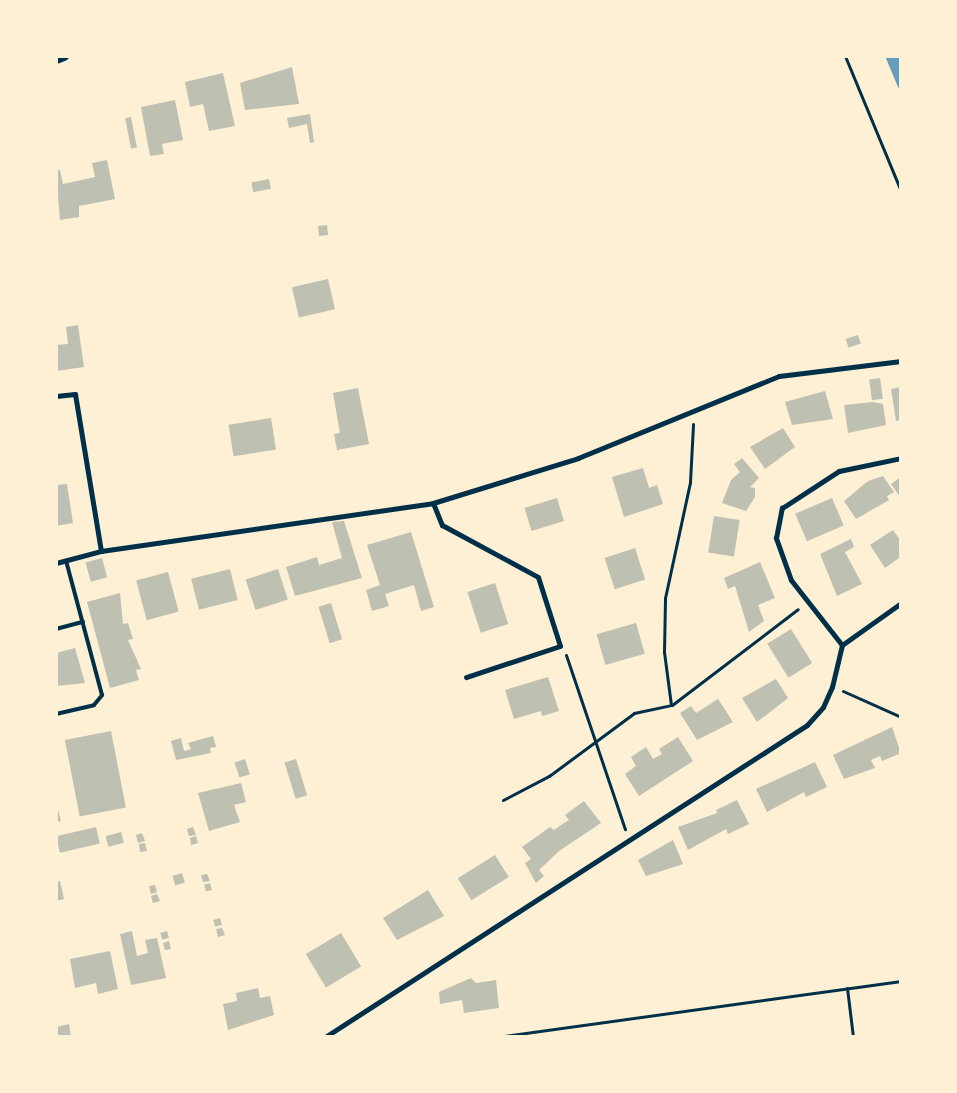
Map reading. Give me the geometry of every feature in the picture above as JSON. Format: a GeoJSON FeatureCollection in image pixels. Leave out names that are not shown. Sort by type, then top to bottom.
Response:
{"type":"FeatureCollection","features":[{"type":"Feature","properties":{"kind":"main road"},"geometry":{"type":"LineString","coordinates":[[56,59],[64,56]]}},
{"type":"Feature","properties":{"kind":"street"},"geometry":{"type":"LineString","coordinates":[[56,563],[100,551],[433,503],[578,458],[693,409],[779,376],[901,361]]}},
{"type":"Feature","properties":{"kind":"street"},"geometry":{"type":"LineString","coordinates":[[56,396],[75,394],[100,551]]}},
{"type":"Feature","properties":{"kind":"street"},"geometry":{"type":"LineString","coordinates":[[842,645],[790,580],[776,538],[782,508],[839,472],[901,458]]}},
{"type":"Feature","properties":{"kind":"street"},"geometry":{"type":"LineString","coordinates":[[433,503],[442,526],[538,577],[560,646],[466,677]]}},
{"type":"Feature","properties":{"kind":"street"},"geometry":{"type":"LineString","coordinates":[[325,1037],[807,725],[823,707],[832,686],[842,645],[901,603]]}},
{"type":"Feature","properties":{"kind":"lane"},"geometry":{"type":"LineString","coordinates":[[56,714],[94,705],[102,695],[66,560]]}},
{"type":"Feature","properties":{"kind":"lane"},"geometry":{"type":"LineString","coordinates":[[56,629],[83,622]]}},
{"type":"Feature","properties":{"kind":"path"},"geometry":{"type":"LineString","coordinates":[[845,56],[901,191]]}},
{"type":"Feature","properties":{"kind":"path"},"geometry":{"type":"LineString","coordinates":[[672,705],[664,652],[665,598],[690,482],[693,409]]}},
{"type":"Feature","properties":{"kind":"path"},"geometry":{"type":"LineString","coordinates":[[503,800],[549,776],[634,713],[672,705],[806,602]]}},
{"type":"Feature","properties":{"kind":"path"},"geometry":{"type":"LineString","coordinates":[[560,646],[596,740],[629,839]]}},
{"type":"Feature","properties":{"kind":"path"},"geometry":{"type":"LineString","coordinates":[[832,686],[901,717]]}},
{"type":"Feature","properties":{"kind":"path"},"geometry":{"type":"LineString","coordinates":[[497,1037],[901,981]]}},
{"type":"Feature","properties":{"kind":"path"},"geometry":{"type":"LineString","coordinates":[[847,988],[853,1037]]}},
{"type":"Feature","properties":{"kind":"water"},"geometry":{"type":"Polygon","coordinates":[[[885,56],[901,56],[901,94],[885,56]]]}},
{"type":"Feature","properties":{"kind":"building"},"geometry":{"type":"Polygon","coordinates":[[[292,67],[299,104],[245,110],[240,83],[292,67]]]}},
{"type":"Feature","properties":{"kind":"building"},"geometry":{"type":"Polygon","coordinates":[[[223,73],[235,126],[209,131],[203,104],[190,107],[185,82],[223,73]]]}},
{"type":"Feature","properties":{"kind":"building"},"geometry":{"type":"Polygon","coordinates":[[[175,100],[183,140],[162,144],[164,154],[150,156],[141,107],[175,100]]]}},
{"type":"Feature","properties":{"kind":"building"},"geometry":{"type":"Polygon","coordinates":[[[310,114],[314,142],[310,143],[307,124],[289,128],[287,118],[310,114]]]}},
{"type":"Feature","properties":{"kind":"building"},"geometry":{"type":"Polygon","coordinates":[[[131,117],[137,147],[131,149],[125,118],[131,117]]]}},
{"type":"Feature","properties":{"kind":"building"},"geometry":{"type":"Polygon","coordinates":[[[107,160],[115,199],[79,206],[79,217],[60,220],[56,171],[60,170],[63,184],[95,177],[92,163],[107,160]]]}},
{"type":"Feature","properties":{"kind":"building"},"geometry":{"type":"Polygon","coordinates":[[[269,179],[271,189],[253,192],[251,182],[269,179]]]}},
{"type":"Feature","properties":{"kind":"building"},"geometry":{"type":"Polygon","coordinates":[[[327,225],[328,235],[319,236],[318,226],[327,225]]]}},
{"type":"Feature","properties":{"kind":"building"},"geometry":{"type":"Polygon","coordinates":[[[328,279],[335,309],[299,318],[292,287],[328,279]]]}},
{"type":"Feature","properties":{"kind":"building"},"geometry":{"type":"Polygon","coordinates":[[[78,325],[84,367],[56,371],[56,345],[68,344],[66,327],[78,325]]]}},
{"type":"Feature","properties":{"kind":"building"},"geometry":{"type":"Polygon","coordinates":[[[858,335],[861,344],[848,348],[846,339],[858,335]]]}},
{"type":"Feature","properties":{"kind":"building"},"geometry":{"type":"Polygon","coordinates":[[[880,378],[883,399],[872,400],[869,380],[880,378]]]}},
{"type":"Feature","properties":{"kind":"building"},"geometry":{"type":"Polygon","coordinates":[[[901,387],[901,420],[896,421],[891,389],[901,387]]]}},
{"type":"Feature","properties":{"kind":"building"},"geometry":{"type":"Polygon","coordinates":[[[358,388],[369,444],[337,450],[334,434],[340,433],[333,393],[358,388]]]}},
{"type":"Feature","properties":{"kind":"building"},"geometry":{"type":"Polygon","coordinates":[[[825,391],[833,419],[792,425],[785,402],[825,391]]]}},
{"type":"Feature","properties":{"kind":"building"},"geometry":{"type":"Polygon","coordinates":[[[873,402],[883,404],[886,425],[848,433],[844,405],[873,402]]]}},
{"type":"Feature","properties":{"kind":"building"},"geometry":{"type":"Polygon","coordinates":[[[271,418],[276,450],[234,456],[229,425],[271,418]]]}},
{"type":"Feature","properties":{"kind":"building"},"geometry":{"type":"Polygon","coordinates":[[[783,428],[795,447],[765,469],[750,447],[783,428]]]}},
{"type":"Feature","properties":{"kind":"building"},"geometry":{"type":"Polygon","coordinates":[[[742,458],[759,478],[750,487],[755,488],[755,497],[746,511],[722,503],[731,480],[740,472],[734,464],[742,458]]]}},
{"type":"Feature","properties":{"kind":"building"},"geometry":{"type":"Polygon","coordinates":[[[643,468],[649,488],[657,485],[663,504],[624,517],[612,477],[643,468]]]}},
{"type":"Feature","properties":{"kind":"building"},"geometry":{"type":"Polygon","coordinates":[[[883,476],[894,492],[887,496],[889,500],[856,519],[844,501],[868,481],[883,476]]]}},
{"type":"Feature","properties":{"kind":"building"},"geometry":{"type":"Polygon","coordinates":[[[901,477],[901,498],[891,484],[901,477]]]}},
{"type":"Feature","properties":{"kind":"building"},"geometry":{"type":"Polygon","coordinates":[[[67,484],[73,523],[56,526],[56,485],[67,484]]]}},
{"type":"Feature","properties":{"kind":"building"},"geometry":{"type":"Polygon","coordinates":[[[557,498],[564,521],[532,531],[524,508],[557,498]]]}},
{"type":"Feature","properties":{"kind":"building"},"geometry":{"type":"Polygon","coordinates":[[[832,498],[844,526],[807,541],[795,514],[832,498]]]}},
{"type":"Feature","properties":{"kind":"building"},"geometry":{"type":"Polygon","coordinates":[[[714,516],[740,520],[734,557],[708,553],[714,516]]]}},
{"type":"Feature","properties":{"kind":"building"},"geometry":{"type":"Polygon","coordinates":[[[344,521],[362,578],[295,596],[286,567],[317,557],[319,565],[342,558],[332,522],[344,521]]]}},
{"type":"Feature","properties":{"kind":"building"},"geometry":{"type":"Polygon","coordinates":[[[893,530],[901,541],[901,562],[899,558],[885,568],[870,545],[893,530]]]}},
{"type":"Feature","properties":{"kind":"building"},"geometry":{"type":"Polygon","coordinates":[[[411,532],[434,607],[421,611],[414,585],[385,594],[389,606],[372,611],[366,590],[380,585],[367,545],[411,532]]]}},
{"type":"Feature","properties":{"kind":"building"},"geometry":{"type":"Polygon","coordinates":[[[851,539],[854,547],[845,552],[862,584],[837,596],[820,554],[851,539]]]}},
{"type":"Feature","properties":{"kind":"building"},"geometry":{"type":"Polygon","coordinates":[[[635,548],[645,579],[615,589],[605,558],[635,548]]]}},
{"type":"Feature","properties":{"kind":"building"},"geometry":{"type":"Polygon","coordinates":[[[102,558],[107,577],[91,582],[86,562],[102,558]]]}},
{"type":"Feature","properties":{"kind":"building"},"geometry":{"type":"Polygon","coordinates":[[[760,562],[775,598],[758,605],[764,621],[749,632],[735,586],[728,589],[724,578],[760,562]]]}},
{"type":"Feature","properties":{"kind":"building"},"geometry":{"type":"Polygon","coordinates":[[[230,569],[238,600],[199,610],[191,579],[230,569]]]}},
{"type":"Feature","properties":{"kind":"building"},"geometry":{"type":"Polygon","coordinates":[[[278,569],[288,599],[256,610],[246,580],[278,569]]]}},
{"type":"Feature","properties":{"kind":"building"},"geometry":{"type":"Polygon","coordinates":[[[168,572],[179,612],[147,620],[136,581],[168,572]]]}},
{"type":"Feature","properties":{"kind":"building"},"geometry":{"type":"Polygon","coordinates":[[[495,583],[508,624],[481,633],[467,592],[495,583]]]}},
{"type":"Feature","properties":{"kind":"building"},"geometry":{"type":"Polygon","coordinates":[[[120,593],[123,624],[128,623],[133,639],[128,640],[141,669],[136,670],[139,680],[110,688],[87,602],[120,593]]]}},
{"type":"Feature","properties":{"kind":"building"},"geometry":{"type":"Polygon","coordinates":[[[331,603],[342,639],[330,643],[319,607],[331,603]]]}},
{"type":"Feature","properties":{"kind":"building"},"geometry":{"type":"Polygon","coordinates":[[[636,623],[645,654],[605,665],[597,634],[636,623]]]}},
{"type":"Feature","properties":{"kind":"building"},"geometry":{"type":"Polygon","coordinates":[[[791,629],[812,663],[788,678],[767,644],[791,629]]]}},
{"type":"Feature","properties":{"kind":"building"},"geometry":{"type":"Polygon","coordinates":[[[75,648],[85,683],[56,686],[56,653],[75,648]]]}},
{"type":"Feature","properties":{"kind":"building"},"geometry":{"type":"Polygon","coordinates":[[[548,677],[559,711],[542,716],[541,711],[514,719],[505,690],[548,677]]]}},
{"type":"Feature","properties":{"kind":"building"},"geometry":{"type":"Polygon","coordinates":[[[776,679],[788,698],[757,722],[742,698],[776,679]]]}},
{"type":"Feature","properties":{"kind":"building"},"geometry":{"type":"Polygon","coordinates":[[[718,699],[733,722],[697,740],[680,713],[691,706],[696,713],[718,699]]]}},
{"type":"Feature","properties":{"kind":"building"},"geometry":{"type":"Polygon","coordinates":[[[892,727],[901,753],[882,761],[880,756],[871,760],[875,768],[844,779],[833,755],[892,727]]]}},
{"type":"Feature","properties":{"kind":"building"},"geometry":{"type":"Polygon","coordinates":[[[111,731],[126,808],[80,817],[65,740],[111,731]]]}},
{"type":"Feature","properties":{"kind":"building"},"geometry":{"type":"Polygon","coordinates":[[[213,736],[216,747],[210,748],[211,753],[176,760],[171,741],[181,738],[184,751],[191,749],[188,743],[213,736]]]}},
{"type":"Feature","properties":{"kind":"building"},"geometry":{"type":"Polygon","coordinates":[[[678,737],[693,761],[639,796],[625,774],[636,766],[631,757],[646,747],[653,759],[662,754],[659,749],[678,737]]]}},
{"type":"Feature","properties":{"kind":"building"},"geometry":{"type":"Polygon","coordinates":[[[245,759],[250,774],[239,778],[235,762],[245,759]]]}},
{"type":"Feature","properties":{"kind":"building"},"geometry":{"type":"Polygon","coordinates":[[[296,759],[307,795],[296,799],[285,763],[296,759]]]}},
{"type":"Feature","properties":{"kind":"building"},"geometry":{"type":"Polygon","coordinates":[[[815,762],[827,787],[806,797],[804,792],[767,812],[756,789],[815,762]]]}},
{"type":"Feature","properties":{"kind":"building"},"geometry":{"type":"Polygon","coordinates":[[[241,783],[246,802],[234,805],[240,822],[209,831],[198,793],[241,783]]]}},
{"type":"Feature","properties":{"kind":"building"},"geometry":{"type":"Polygon","coordinates":[[[737,800],[749,824],[728,834],[726,829],[688,850],[678,827],[717,813],[716,810],[737,800]]]}},
{"type":"Feature","properties":{"kind":"building"},"geometry":{"type":"Polygon","coordinates":[[[584,801],[601,823],[559,851],[539,870],[544,876],[536,883],[525,863],[531,859],[522,847],[550,827],[554,830],[569,820],[565,815],[584,801]]]}},
{"type":"Feature","properties":{"kind":"building"},"geometry":{"type":"Polygon","coordinates":[[[56,802],[61,821],[56,822],[56,802]]]}},
{"type":"Feature","properties":{"kind":"building"},"geometry":{"type":"Polygon","coordinates":[[[96,827],[100,844],[60,853],[56,836],[96,827]]]}},
{"type":"Feature","properties":{"kind":"building"},"geometry":{"type":"Polygon","coordinates":[[[193,827],[196,835],[189,836],[187,829],[193,827]]]}},
{"type":"Feature","properties":{"kind":"building"},"geometry":{"type":"Polygon","coordinates":[[[121,832],[124,843],[108,847],[106,836],[121,832]]]}},
{"type":"Feature","properties":{"kind":"building"},"geometry":{"type":"Polygon","coordinates":[[[142,833],[145,841],[138,843],[136,835],[142,833]]]}},
{"type":"Feature","properties":{"kind":"building"},"geometry":{"type":"Polygon","coordinates":[[[196,836],[198,843],[191,845],[190,838],[196,836]]]}},
{"type":"Feature","properties":{"kind":"building"},"geometry":{"type":"Polygon","coordinates":[[[673,840],[683,864],[646,876],[638,860],[673,840]]]}},
{"type":"Feature","properties":{"kind":"building"},"geometry":{"type":"Polygon","coordinates":[[[145,843],[147,851],[140,852],[139,844],[145,843]]]}},
{"type":"Feature","properties":{"kind":"building"},"geometry":{"type":"Polygon","coordinates":[[[495,855],[509,877],[471,900],[458,878],[495,855]]]}},
{"type":"Feature","properties":{"kind":"building"},"geometry":{"type":"Polygon","coordinates":[[[182,873],[185,883],[175,885],[172,876],[182,873]]]}},
{"type":"Feature","properties":{"kind":"building"},"geometry":{"type":"Polygon","coordinates":[[[207,874],[210,881],[203,882],[201,875],[207,874]]]}},
{"type":"Feature","properties":{"kind":"building"},"geometry":{"type":"Polygon","coordinates":[[[60,881],[64,899],[56,901],[56,882],[60,881]]]}},
{"type":"Feature","properties":{"kind":"building"},"geometry":{"type":"Polygon","coordinates":[[[210,883],[212,890],[206,891],[204,885],[210,883]]]}},
{"type":"Feature","properties":{"kind":"building"},"geometry":{"type":"Polygon","coordinates":[[[155,885],[157,892],[151,894],[149,886],[155,885]]]}},
{"type":"Feature","properties":{"kind":"building"},"geometry":{"type":"Polygon","coordinates":[[[428,890],[444,916],[397,940],[383,918],[428,890]]]}},
{"type":"Feature","properties":{"kind":"building"},"geometry":{"type":"Polygon","coordinates":[[[157,894],[160,901],[153,903],[151,896],[157,894]]]}},
{"type":"Feature","properties":{"kind":"building"},"geometry":{"type":"Polygon","coordinates":[[[220,918],[222,925],[215,927],[213,920],[220,918]]]}},
{"type":"Feature","properties":{"kind":"building"},"geometry":{"type":"Polygon","coordinates":[[[222,928],[225,935],[218,937],[216,929],[222,928]]]}},
{"type":"Feature","properties":{"kind":"building"},"geometry":{"type":"Polygon","coordinates":[[[132,931],[137,956],[148,953],[145,940],[157,938],[166,978],[131,985],[120,934],[132,931]]]}},
{"type":"Feature","properties":{"kind":"building"},"geometry":{"type":"Polygon","coordinates":[[[167,931],[169,938],[162,940],[160,933],[167,931]]]}},
{"type":"Feature","properties":{"kind":"building"},"geometry":{"type":"Polygon","coordinates":[[[341,933],[361,966],[326,988],[306,954],[341,933]]]}},
{"type":"Feature","properties":{"kind":"building"},"geometry":{"type":"Polygon","coordinates":[[[169,941],[171,949],[165,950],[163,943],[169,941]]]}},
{"type":"Feature","properties":{"kind":"building"},"geometry":{"type":"Polygon","coordinates":[[[110,951],[118,989],[98,994],[96,983],[75,988],[70,959],[110,951]]]}},
{"type":"Feature","properties":{"kind":"building"},"geometry":{"type":"Polygon","coordinates":[[[471,978],[476,983],[496,980],[499,1008],[464,1013],[462,1000],[440,1004],[439,992],[471,978]]]}},
{"type":"Feature","properties":{"kind":"building"},"geometry":{"type":"Polygon","coordinates":[[[258,988],[260,998],[270,996],[274,1015],[228,1030],[223,1004],[237,1001],[236,993],[258,988]]]}},
{"type":"Feature","properties":{"kind":"building"},"geometry":{"type":"Polygon","coordinates":[[[69,1024],[71,1037],[56,1037],[56,1027],[69,1024]]]}}]}
